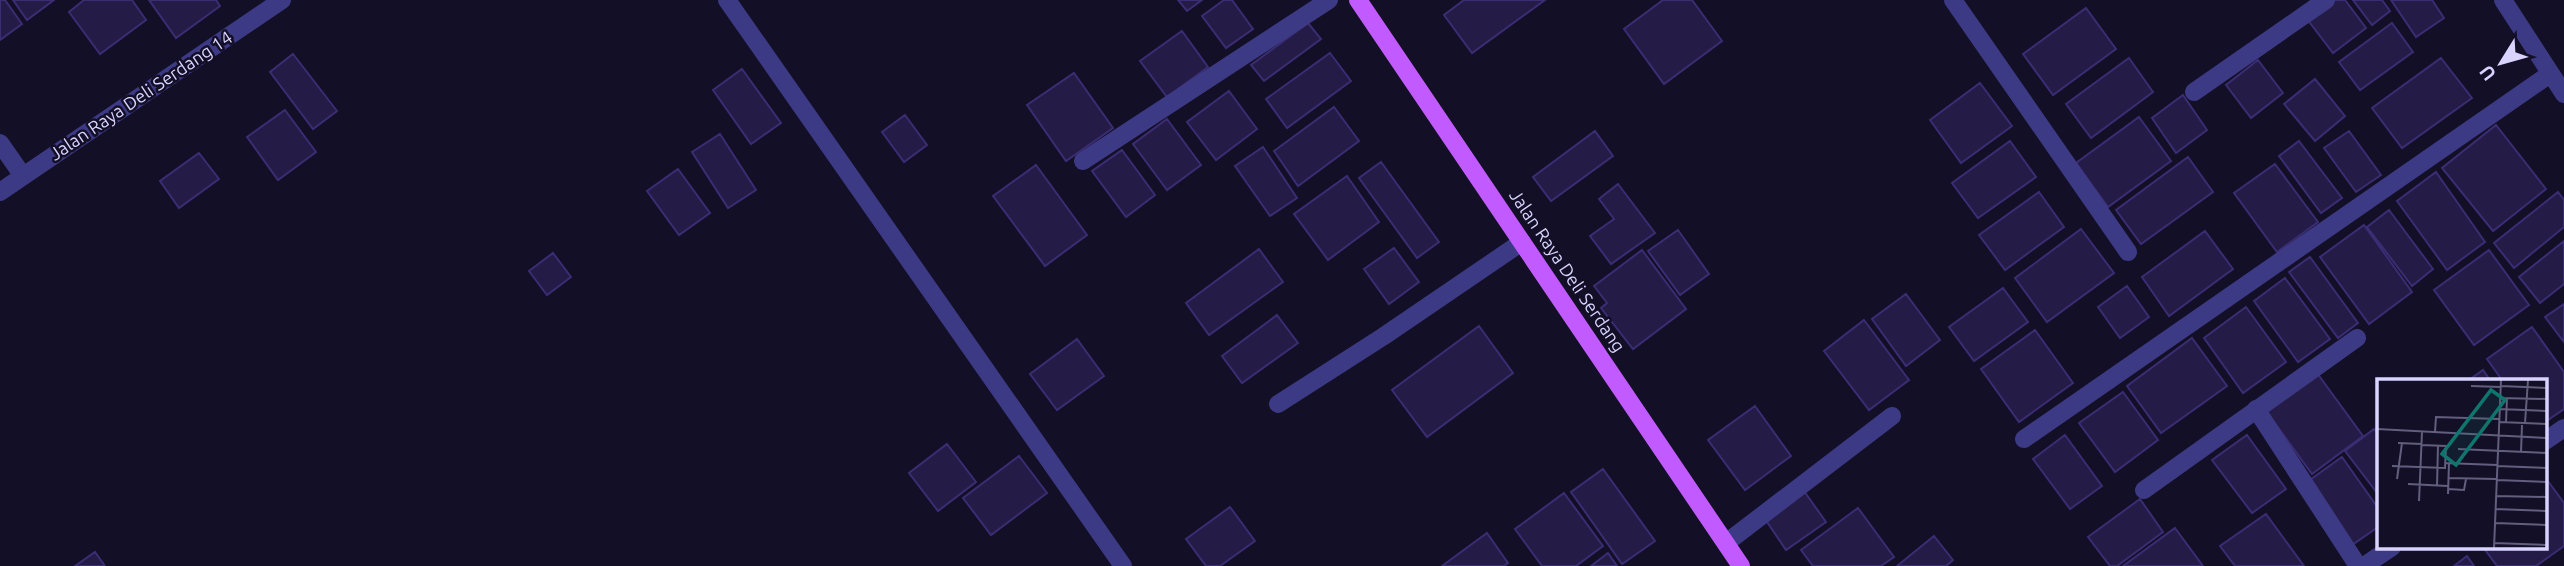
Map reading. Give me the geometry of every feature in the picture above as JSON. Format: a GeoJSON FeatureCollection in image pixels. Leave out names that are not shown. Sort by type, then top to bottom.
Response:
{"type":"FeatureCollection","features":[{"type":"Feature","properties":{"kind":"main road","name":"Jalan Raya Deli Serdang"},"geometry":{"type":"LineString","coordinates":[[1358,0],[1741,566]]}},
{"type":"Feature","properties":{"kind":"street","name":"Jalan Raya Deli Serdang 14"},"geometry":{"type":"LineString","coordinates":[[0,192],[282,0]]}},
{"type":"Feature","properties":{"kind":"street"},"geometry":{"type":"LineString","coordinates":[[727,0],[1123,566]]}},
{"type":"Feature","properties":{"kind":"street"},"geometry":{"type":"LineString","coordinates":[[1083,161],[1329,0]]}},
{"type":"Feature","properties":{"kind":"street"},"geometry":{"type":"LineString","coordinates":[[1953,0],[2129,252]]}},
{"type":"Feature","properties":{"kind":"street"},"geometry":{"type":"LineString","coordinates":[[2194,92],[2326,0]]}},
{"type":"Feature","properties":{"kind":"street"},"geometry":{"type":"LineString","coordinates":[[2503,0],[2564,94]]}},
{"type":"Feature","properties":{"kind":"street"},"geometry":{"type":"LineString","coordinates":[[2024,439],[2550,74]]}},
{"type":"Feature","properties":{"kind":"street"},"geometry":{"type":"LineString","coordinates":[[0,143],[23,176]]}},
{"type":"Feature","properties":{"kind":"street"},"geometry":{"type":"LineString","coordinates":[[1278,404],[1522,242]]}},
{"type":"Feature","properties":{"kind":"street"},"geometry":{"type":"LineString","coordinates":[[2144,490],[2357,338]]}},
{"type":"Feature","properties":{"kind":"street"},"geometry":{"type":"LineString","coordinates":[[2256,409],[2358,566]]}},
{"type":"Feature","properties":{"kind":"street"},"geometry":{"type":"LineString","coordinates":[[1726,543],[1892,416]]}},
{"type":"Feature","properties":{"kind":"street"},"geometry":{"type":"LineString","coordinates":[[2546,440],[2564,428]]}},
{"type":"Feature","properties":{"kind":"street"},"geometry":{"type":"LineString","coordinates":[[2364,566],[2391,548]]}},
{"type":"Feature","properties":{"kind":"building"},"geometry":{"type":"Polygon","coordinates":[[[0,0],[5,0],[22,24],[0,40],[0,0]]]}},
{"type":"Feature","properties":{"kind":"building"},"geometry":{"type":"Polygon","coordinates":[[[13,0],[54,0],[27,20],[13,0]]]}},
{"type":"Feature","properties":{"kind":"building"},"geometry":{"type":"Polygon","coordinates":[[[84,0],[132,0],[146,20],[100,54],[69,12],[84,0]]]}},
{"type":"Feature","properties":{"kind":"building"},"geometry":{"type":"Polygon","coordinates":[[[149,0],[216,0],[220,6],[176,38],[149,0]]]}},
{"type":"Feature","properties":{"kind":"building"},"geometry":{"type":"Polygon","coordinates":[[[1178,0],[1202,0],[1187,11],[1178,0]]]}},
{"type":"Feature","properties":{"kind":"building"},"geometry":{"type":"Polygon","coordinates":[[[1224,0],[1232,0],[1253,29],[1226,48],[1202,16],[1224,0]]]}},
{"type":"Feature","properties":{"kind":"building"},"geometry":{"type":"Polygon","coordinates":[[[1464,0],[1545,0],[1472,53],[1444,15],[1464,0]]]}},
{"type":"Feature","properties":{"kind":"building"},"geometry":{"type":"Polygon","coordinates":[[[1663,0],[1692,0],[1722,41],[1664,84],[1624,29],[1663,0]]]}},
{"type":"Feature","properties":{"kind":"building"},"geometry":{"type":"Polygon","coordinates":[[[2332,0],[2345,0],[2366,28],[2333,53],[2307,19],[2332,0]]]}},
{"type":"Feature","properties":{"kind":"building"},"geometry":{"type":"Polygon","coordinates":[[[2353,0],[2382,0],[2390,11],[2372,25],[2353,0]]]}},
{"type":"Feature","properties":{"kind":"building"},"geometry":{"type":"Polygon","coordinates":[[[2391,0],[2432,0],[2444,18],[2416,37],[2391,0]]]}},
{"type":"Feature","properties":{"kind":"building"},"geometry":{"type":"Polygon","coordinates":[[[2086,8],[2116,49],[2053,95],[2023,54],[2086,8]]]}},
{"type":"Feature","properties":{"kind":"building"},"geometry":{"type":"Polygon","coordinates":[[[1308,23],[1321,39],[1264,81],[1251,65],[1308,23]]]}},
{"type":"Feature","properties":{"kind":"building"},"geometry":{"type":"Polygon","coordinates":[[[2392,23],[2413,52],[2360,90],[2339,62],[2392,23]]]}},
{"type":"Feature","properties":{"kind":"building"},"geometry":{"type":"Polygon","coordinates":[[[1182,31],[1208,67],[1167,97],[1140,61],[1182,31]]]}},
{"type":"Feature","properties":{"kind":"building"},"geometry":{"type":"Polygon","coordinates":[[[1330,53],[1351,81],[1287,128],[1266,99],[1330,53]]]}},
{"type":"Feature","properties":{"kind":"building"},"geometry":{"type":"Polygon","coordinates":[[[293,54],[337,111],[313,129],[270,72],[293,54]]]}},
{"type":"Feature","properties":{"kind":"building"},"geometry":{"type":"Polygon","coordinates":[[[2129,58],[2153,92],[2091,138],[2066,104],[2129,58]]]}},
{"type":"Feature","properties":{"kind":"building"},"geometry":{"type":"Polygon","coordinates":[[[2441,58],[2472,98],[2402,148],[2372,108],[2441,58]]]}},
{"type":"Feature","properties":{"kind":"building"},"geometry":{"type":"Polygon","coordinates":[[[2258,60],[2283,93],[2251,118],[2226,85],[2258,60]]]}},
{"type":"Feature","properties":{"kind":"building"},"geometry":{"type":"Polygon","coordinates":[[[742,69],[781,123],[751,144],[713,90],[742,69]]]}},
{"type":"Feature","properties":{"kind":"building"},"geometry":{"type":"Polygon","coordinates":[[[1074,73],[1113,128],[1066,161],[1027,105],[1074,73]]]}},
{"type":"Feature","properties":{"kind":"building"},"geometry":{"type":"Polygon","coordinates":[[[2315,79],[2345,116],[2315,141],[2284,104],[2315,79]]]}},
{"type":"Feature","properties":{"kind":"building"},"geometry":{"type":"Polygon","coordinates":[[[1980,83],[2012,126],[1961,163],[1930,120],[1980,83]]]}},
{"type":"Feature","properties":{"kind":"building"},"geometry":{"type":"Polygon","coordinates":[[[1229,91],[1257,129],[1216,160],[1187,122],[1229,91]]]}},
{"type":"Feature","properties":{"kind":"building"},"geometry":{"type":"Polygon","coordinates":[[[2183,95],[2207,130],[2176,153],[2152,118],[2183,95]]]}},
{"type":"Feature","properties":{"kind":"building"},"geometry":{"type":"Polygon","coordinates":[[[1334,107],[1359,141],[1298,186],[1274,151],[1334,107]]]}},
{"type":"Feature","properties":{"kind":"building"},"geometry":{"type":"Polygon","coordinates":[[[285,110],[316,152],[278,180],[247,137],[285,110]]]}},
{"type":"Feature","properties":{"kind":"building"},"geometry":{"type":"Polygon","coordinates":[[[905,115],[927,145],[904,162],[882,132],[905,115]]]}},
{"type":"Feature","properties":{"kind":"building"},"geometry":{"type":"Polygon","coordinates":[[[2139,117],[2171,161],[2108,207],[2076,163],[2139,117]]]}},
{"type":"Feature","properties":{"kind":"building"},"geometry":{"type":"Polygon","coordinates":[[[1167,119],[1201,165],[1167,190],[1133,144],[1167,119]]]}},
{"type":"Feature","properties":{"kind":"building"},"geometry":{"type":"Polygon","coordinates":[[[2496,125],[2546,189],[2493,231],[2442,168],[2496,125]]]}},
{"type":"Feature","properties":{"kind":"building"},"geometry":{"type":"Polygon","coordinates":[[[1595,131],[1613,156],[1551,201],[1533,177],[1595,131]]]}},
{"type":"Feature","properties":{"kind":"building"},"geometry":{"type":"Polygon","coordinates":[[[2349,131],[2381,175],[2356,192],[2324,148],[2349,131]]]}},
{"type":"Feature","properties":{"kind":"building"},"geometry":{"type":"Polygon","coordinates":[[[720,134],[756,190],[728,208],[692,152],[720,134]]]}},
{"type":"Feature","properties":{"kind":"building"},"geometry":{"type":"Polygon","coordinates":[[[2010,141],[2036,177],[1978,218],[1952,183],[2010,141]]]}},
{"type":"Feature","properties":{"kind":"building"},"geometry":{"type":"Polygon","coordinates":[[[2299,141],[2342,198],[2321,213],[2279,156],[2299,141]]]}},
{"type":"Feature","properties":{"kind":"building"},"geometry":{"type":"Polygon","coordinates":[[[1263,147],[1297,198],[1270,216],[1235,166],[1263,147]]]}},
{"type":"Feature","properties":{"kind":"building"},"geometry":{"type":"Polygon","coordinates":[[[1122,150],[1155,195],[1126,217],[1092,171],[1122,150]]]}},
{"type":"Feature","properties":{"kind":"building"},"geometry":{"type":"Polygon","coordinates":[[[199,153],[219,179],[179,208],[160,181],[199,153]]]}},
{"type":"Feature","properties":{"kind":"building"},"geometry":{"type":"Polygon","coordinates":[[[2188,157],[2213,192],[2141,244],[2116,210],[2188,157]]]}},
{"type":"Feature","properties":{"kind":"building"},"geometry":{"type":"Polygon","coordinates":[[[1381,162],[1439,242],[1417,258],[1359,178],[1381,162]]]}},
{"type":"Feature","properties":{"kind":"building"},"geometry":{"type":"Polygon","coordinates":[[[2275,164],[2318,222],[2277,252],[2234,193],[2275,164]]]}},
{"type":"Feature","properties":{"kind":"building"},"geometry":{"type":"Polygon","coordinates":[[[1036,165],[1087,235],[1045,266],[993,196],[1036,165]]]}},
{"type":"Feature","properties":{"kind":"building"},"geometry":{"type":"Polygon","coordinates":[[[678,169],[710,213],[679,235],[647,191],[678,169]]]}},
{"type":"Feature","properties":{"kind":"building"},"geometry":{"type":"Polygon","coordinates":[[[2436,172],[2485,242],[2447,270],[2397,201],[2436,172]]]}},
{"type":"Feature","properties":{"kind":"building"},"geometry":{"type":"Polygon","coordinates":[[[1347,176],[1379,222],[1328,260],[1294,214],[1347,176]]]}},
{"type":"Feature","properties":{"kind":"building"},"geometry":{"type":"Polygon","coordinates":[[[1618,184],[1655,233],[1611,264],[1590,236],[1614,219],[1599,199],[1618,184]]]}},
{"type":"Feature","properties":{"kind":"building"},"geometry":{"type":"Polygon","coordinates":[[[2039,192],[2064,227],[2005,270],[1979,235],[2039,192]]]}},
{"type":"Feature","properties":{"kind":"building"},"geometry":{"type":"Polygon","coordinates":[[[2558,192],[2564,200],[2564,227],[2514,268],[2494,243],[2558,192]]]}},
{"type":"Feature","properties":{"kind":"building"},"geometry":{"type":"Polygon","coordinates":[[[2389,210],[2433,269],[2412,286],[2367,227],[2389,210]]]}},
{"type":"Feature","properties":{"kind":"building"},"geometry":{"type":"Polygon","coordinates":[[[2364,225],[2412,292],[2369,324],[2320,257],[2364,225]]]}},
{"type":"Feature","properties":{"kind":"building"},"geometry":{"type":"Polygon","coordinates":[[[2081,229],[2114,273],[2047,322],[2015,278],[2081,229]]]}},
{"type":"Feature","properties":{"kind":"building"},"geometry":{"type":"Polygon","coordinates":[[[1678,230],[1709,274],[1680,295],[1648,251],[1678,230]]]}},
{"type":"Feature","properties":{"kind":"building"},"geometry":{"type":"Polygon","coordinates":[[[2205,231],[2233,269],[2169,316],[2142,277],[2205,231]]]}},
{"type":"Feature","properties":{"kind":"building"},"geometry":{"type":"Polygon","coordinates":[[[2564,241],[2564,284],[2540,303],[2519,277],[2564,241]]]}},
{"type":"Feature","properties":{"kind":"building"},"geometry":{"type":"Polygon","coordinates":[[[1394,248],[1419,282],[1389,304],[1364,269],[1394,248]]]}},
{"type":"Feature","properties":{"kind":"building"},"geometry":{"type":"Polygon","coordinates":[[[1259,249],[1283,282],[1209,335],[1186,303],[1259,249]]]}},
{"type":"Feature","properties":{"kind":"building"},"geometry":{"type":"Polygon","coordinates":[[[1642,250],[1686,309],[1633,349],[1601,308],[1607,303],[1594,286],[1642,250]]]}},
{"type":"Feature","properties":{"kind":"building"},"geometry":{"type":"Polygon","coordinates":[[[2489,250],[2529,305],[2474,345],[2434,290],[2489,250]]]}},
{"type":"Feature","properties":{"kind":"building"},"geometry":{"type":"Polygon","coordinates":[[[553,253],[571,277],[547,295],[529,271],[553,253]]]}},
{"type":"Feature","properties":{"kind":"building"},"geometry":{"type":"Polygon","coordinates":[[[2310,257],[2358,323],[2338,338],[2289,272],[2310,257]]]}},
{"type":"Feature","properties":{"kind":"building"},"geometry":{"type":"Polygon","coordinates":[[[2285,278],[2330,339],[2298,362],[2254,301],[2285,278]]]}},
{"type":"Feature","properties":{"kind":"building"},"geometry":{"type":"Polygon","coordinates":[[[2127,286],[2149,317],[2120,338],[2098,307],[2127,286]]]}},
{"type":"Feature","properties":{"kind":"building"},"geometry":{"type":"Polygon","coordinates":[[[2003,288],[2028,322],[1974,361],[1949,327],[2003,288]]]}},
{"type":"Feature","properties":{"kind":"building"},"geometry":{"type":"Polygon","coordinates":[[[1906,294],[1940,340],[1906,366],[1872,319],[1906,294]]]}},
{"type":"Feature","properties":{"kind":"building"},"geometry":{"type":"Polygon","coordinates":[[[2564,304],[2564,342],[2545,317],[2564,304]]]}},
{"type":"Feature","properties":{"kind":"building"},"geometry":{"type":"Polygon","coordinates":[[[2246,307],[2286,362],[2243,393],[2204,338],[2246,307]]]}},
{"type":"Feature","properties":{"kind":"building"},"geometry":{"type":"Polygon","coordinates":[[[1277,315],[1298,343],[1242,383],[1222,356],[1277,315]]]}},
{"type":"Feature","properties":{"kind":"building"},"geometry":{"type":"Polygon","coordinates":[[[1864,320],[1909,380],[1869,410],[1824,351],[1864,320]]]}},
{"type":"Feature","properties":{"kind":"building"},"geometry":{"type":"Polygon","coordinates":[[[1479,326],[1513,373],[1427,437],[1392,390],[1479,326]]]}},
{"type":"Feature","properties":{"kind":"building"},"geometry":{"type":"Polygon","coordinates":[[[2532,327],[2564,372],[2564,409],[2546,421],[2546,379],[2501,379],[2487,359],[2532,327]]]}},
{"type":"Feature","properties":{"kind":"building"},"geometry":{"type":"Polygon","coordinates":[[[2035,330],[2073,383],[2019,422],[1981,369],[2035,330]]]}},
{"type":"Feature","properties":{"kind":"building"},"geometry":{"type":"Polygon","coordinates":[[[2192,338],[2227,386],[2161,433],[2127,386],[2192,338]]]}},
{"type":"Feature","properties":{"kind":"building"},"geometry":{"type":"Polygon","coordinates":[[[1077,339],[1104,376],[1057,410],[1030,374],[1077,339]]]}},
{"type":"Feature","properties":{"kind":"building"},"geometry":{"type":"Polygon","coordinates":[[[2483,370],[2489,379],[2470,379],[2483,370]]]}},
{"type":"Feature","properties":{"kind":"building"},"geometry":{"type":"Polygon","coordinates":[[[2317,373],[2363,436],[2312,474],[2266,411],[2317,373]]]}},
{"type":"Feature","properties":{"kind":"building"},"geometry":{"type":"Polygon","coordinates":[[[2123,392],[2158,440],[2115,472],[2079,423],[2123,392]]]}},
{"type":"Feature","properties":{"kind":"building"},"geometry":{"type":"Polygon","coordinates":[[[1755,406],[1791,456],[1745,490],[1708,440],[1755,406]]]}},
{"type":"Feature","properties":{"kind":"building"},"geometry":{"type":"Polygon","coordinates":[[[2374,429],[2377,433],[2377,493],[2345,451],[2374,429]]]}},
{"type":"Feature","properties":{"kind":"building"},"geometry":{"type":"Polygon","coordinates":[[[2065,435],[2102,486],[2070,509],[2033,459],[2065,435]]]}},
{"type":"Feature","properties":{"kind":"building"},"geometry":{"type":"Polygon","coordinates":[[[2247,435],[2286,489],[2252,513],[2212,460],[2247,435]]]}},
{"type":"Feature","properties":{"kind":"building"},"geometry":{"type":"Polygon","coordinates":[[[947,444],[976,482],[938,511],[909,473],[947,444]]]}},
{"type":"Feature","properties":{"kind":"building"},"geometry":{"type":"Polygon","coordinates":[[[1019,456],[1047,493],[991,535],[963,498],[1019,456]]]}},
{"type":"Feature","properties":{"kind":"building"},"geometry":{"type":"Polygon","coordinates":[[[2342,457],[2377,507],[2377,528],[2352,545],[2307,482],[2342,457]]]}},
{"type":"Feature","properties":{"kind":"building"},"geometry":{"type":"Polygon","coordinates":[[[1603,469],[1655,541],[1622,564],[1571,492],[1603,469]]]}},
{"type":"Feature","properties":{"kind":"building"},"geometry":{"type":"Polygon","coordinates":[[[2546,478],[2564,503],[2564,546],[2536,566],[2497,566],[2484,548],[2546,548],[2546,478]]]}},
{"type":"Feature","properties":{"kind":"building"},"geometry":{"type":"Polygon","coordinates":[[[1804,491],[1826,522],[1786,550],[1765,519],[1804,491]]]}},
{"type":"Feature","properties":{"kind":"building"},"geometry":{"type":"Polygon","coordinates":[[[1564,493],[1603,546],[1576,566],[1542,566],[1515,529],[1564,493]]]}},
{"type":"Feature","properties":{"kind":"building"},"geometry":{"type":"Polygon","coordinates":[[[2140,499],[2163,532],[2117,566],[2110,566],[2088,537],[2140,499]]]}},
{"type":"Feature","properties":{"kind":"building"},"geometry":{"type":"Polygon","coordinates":[[[1230,507],[1255,541],[1220,566],[1206,566],[1186,539],[1230,507]]]}},
{"type":"Feature","properties":{"kind":"building"},"geometry":{"type":"Polygon","coordinates":[[[1858,508],[1894,557],[1881,566],[1813,566],[1801,550],[1858,508]]]}},
{"type":"Feature","properties":{"kind":"building"},"geometry":{"type":"Polygon","coordinates":[[[2266,514],[2304,566],[2235,566],[2220,546],[2266,514]]]}},
{"type":"Feature","properties":{"kind":"building"},"geometry":{"type":"Polygon","coordinates":[[[2175,528],[2203,566],[2123,566],[2175,528]]]}},
{"type":"Feature","properties":{"kind":"building"},"geometry":{"type":"Polygon","coordinates":[[[1487,533],[1508,563],[1504,566],[1442,566],[1487,533]]]}},
{"type":"Feature","properties":{"kind":"building"},"geometry":{"type":"Polygon","coordinates":[[[1934,536],[1953,560],[1946,566],[1897,566],[1934,536]]]}},
{"type":"Feature","properties":{"kind":"building"},"geometry":{"type":"Polygon","coordinates":[[[95,552],[105,566],[75,566],[95,552]]]}},
{"type":"Feature","properties":{"kind":"building"},"geometry":{"type":"Polygon","coordinates":[[[1608,553],[1617,566],[1591,566],[1608,553]]]}},
{"type":"Feature","properties":{"kind":"building"},"geometry":{"type":"Polygon","coordinates":[[[2467,556],[2474,566],[2454,566],[2467,556]]]}}]}
